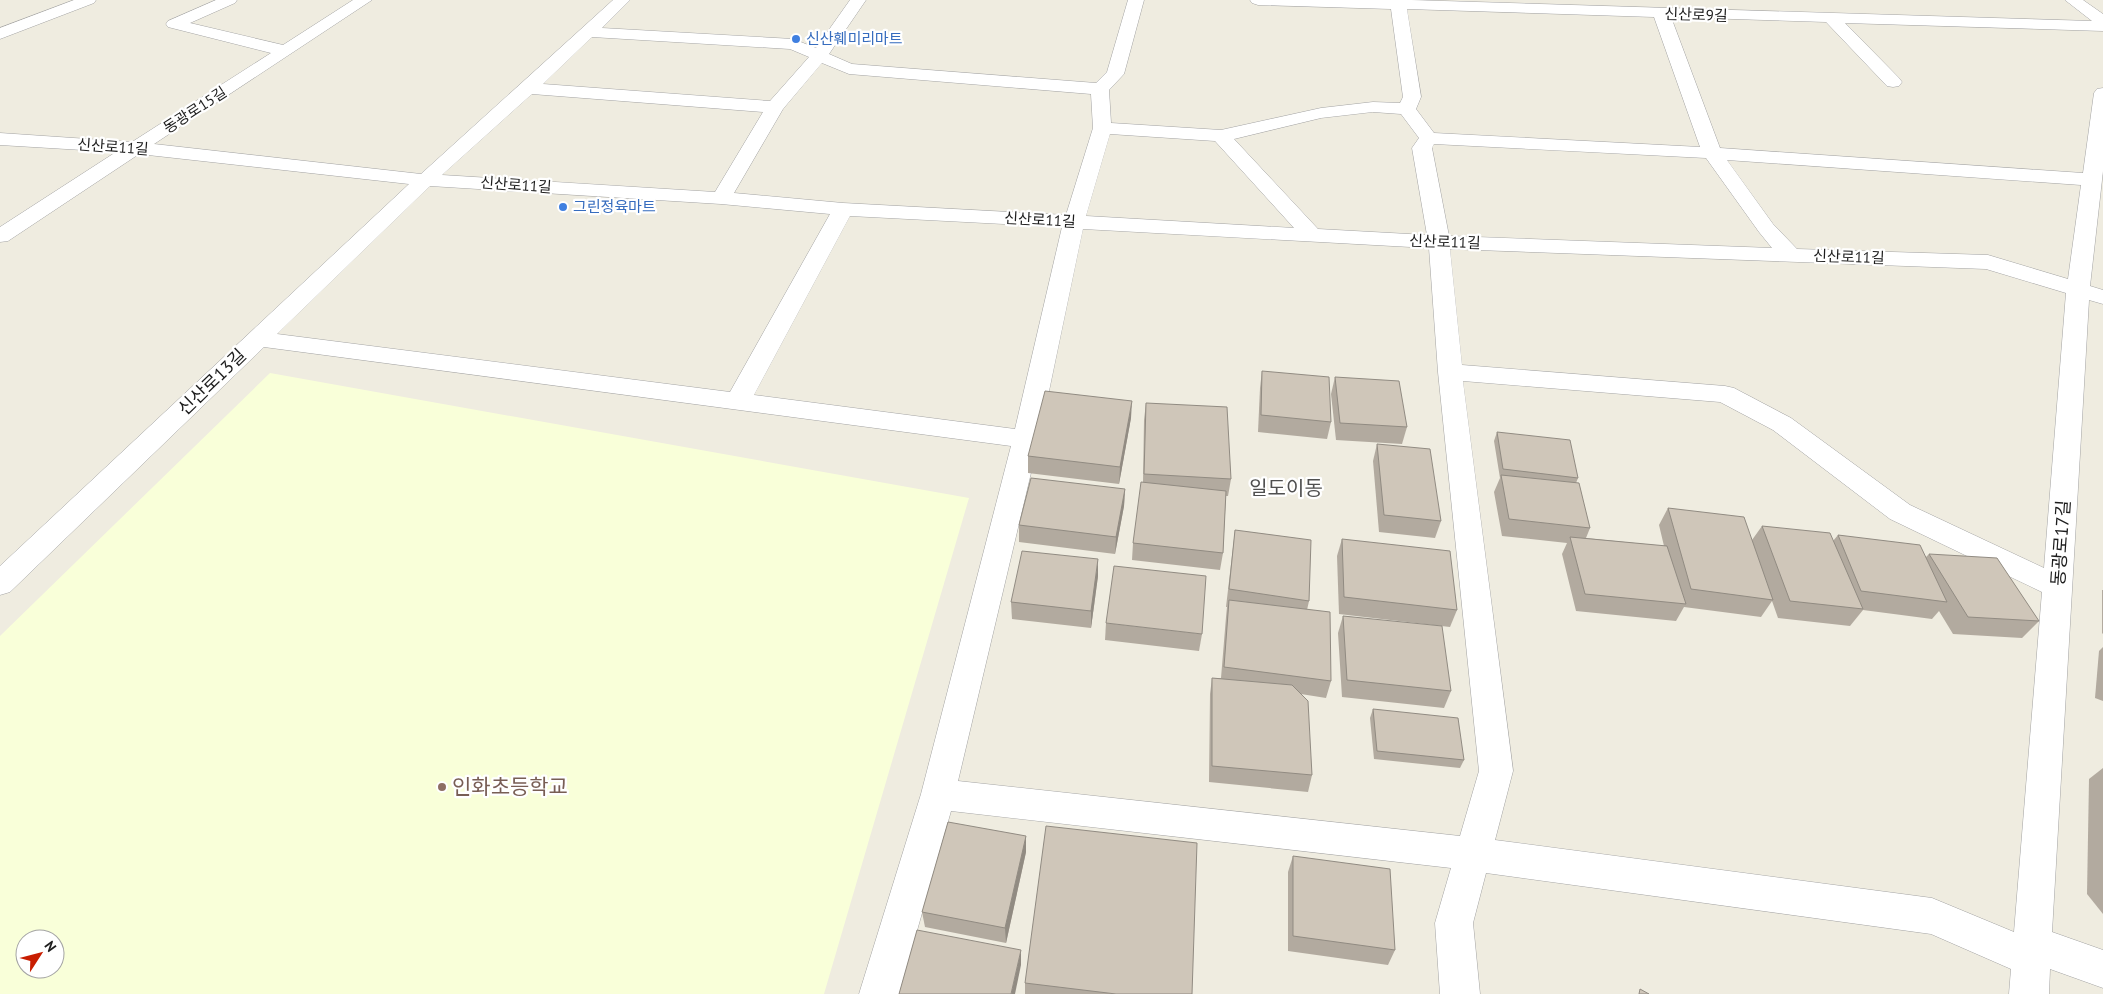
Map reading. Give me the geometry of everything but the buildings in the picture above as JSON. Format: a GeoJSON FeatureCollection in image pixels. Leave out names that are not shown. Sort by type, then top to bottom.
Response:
{"type":"FeatureCollection","features":[{"type":"Feature","properties":{"kind":"street"},"geometry":{"type":"LineString","coordinates":[[0,34],[88,0]]}},
{"type":"Feature","properties":{"kind":"street"},"geometry":{"type":"LineString","coordinates":[[229,0],[174,24],[285,51]]}},
{"type":"Feature","properties":{"kind":"street","name":"동광로15길"},"geometry":{"type":"LineString","coordinates":[[0,236],[364,0]]}},
{"type":"Feature","properties":{"kind":"street","name":"신산로13길"},"geometry":{"type":"LineString","coordinates":[[0,584],[425,180],[528,88],[622,0]]}},
{"type":"Feature","properties":{"kind":"street"},"geometry":{"type":"LineString","coordinates":[[721,198],[775,107],[819,56],[858,0]]}},
{"type":"Feature","properties":{"kind":"street"},"geometry":{"type":"LineString","coordinates":[[880,994],[938,794],[1026,439],[1074,222],[1102,128],[1100,89],[1115,74],[1136,0]]}},
{"type":"Feature","properties":{"kind":"street","name":"신산로9길"},"geometry":{"type":"LineString","coordinates":[[1258,0],[1399,2],[1661,14],[2103,26]]}},
{"type":"Feature","properties":{"kind":"street"},"geometry":{"type":"LineString","coordinates":[[2074,0],[2103,21]]}},
{"type":"Feature","properties":{"kind":"street"},"geometry":{"type":"LineString","coordinates":[[1399,2],[1412,97],[1407,109]]}},
{"type":"Feature","properties":{"kind":"street"},"geometry":{"type":"LineString","coordinates":[[1917,6],[1937,22]]}},
{"type":"Feature","properties":{"kind":"street"},"geometry":{"type":"LineString","coordinates":[[1661,14],[1712,152],[1766,228],[1790,254]]}},
{"type":"Feature","properties":{"kind":"street"},"geometry":{"type":"LineString","coordinates":[[1832,19],[1893,82]]}},
{"type":"Feature","properties":{"kind":"street"},"geometry":{"type":"LineString","coordinates":[[589,32],[793,44],[849,69],[1100,89]]}},
{"type":"Feature","properties":{"kind":"street"},"geometry":{"type":"LineString","coordinates":[[528,88],[775,107]]}},
{"type":"Feature","properties":{"kind":"street","name":"동광로17길"},"geometry":{"type":"LineString","coordinates":[[2029,994],[2058,587],[2091,294],[2092,180],[2103,93]]}},
{"type":"Feature","properties":{"kind":"street"},"geometry":{"type":"LineString","coordinates":[[1102,128],[1221,136],[1321,112],[1373,107],[1407,109]]}},
{"type":"Feature","properties":{"kind":"street"},"geometry":{"type":"LineString","coordinates":[[1407,109],[1428,138]]}},
{"type":"Feature","properties":{"kind":"street"},"geometry":{"type":"LineString","coordinates":[[1221,136],[1313,236]]}},
{"type":"Feature","properties":{"kind":"street"},"geometry":{"type":"LineString","coordinates":[[1428,138],[1712,152],[2092,180]]}},
{"type":"Feature","properties":{"kind":"street"},"geometry":{"type":"LineString","coordinates":[[1428,138],[1422,148],[1439,242],[1450,372],[1496,771],[1454,923],[1460,994]]}},
{"type":"Feature","properties":{"kind":"street","name":"신산로11길"},"geometry":{"type":"LineString","coordinates":[[0,139],[136,148],[425,180],[721,198],[843,208],[1439,242],[1988,262],[2091,294]]}},
{"type":"Feature","properties":{"kind":"street"},"geometry":{"type":"LineString","coordinates":[[738,401],[843,208]]}},
{"type":"Feature","properties":{"kind":"street"},"geometry":{"type":"LineString","coordinates":[[258,339],[1026,439]]}},
{"type":"Feature","properties":{"kind":"street"},"geometry":{"type":"LineString","coordinates":[[1450,372],[1725,394],[1782,424],[1900,512],[2058,587]]}},
{"type":"Feature","properties":{"kind":"street"},"geometry":{"type":"LineString","coordinates":[[938,794],[1473,854],[1932,916],[2032,958],[2033,944],[2103,969]]}},
{"type":"Feature","properties":{"kind":"shaded area","name":"인화초등학교"},"geometry":{"type":"Polygon","coordinates":[[[270,373],[969,498],[824,994],[0,994],[0,636],[270,373]]]}},
{"type":"Feature","properties":{"kind":"place","name":"신산훼미리마트"},"geometry":{"type":"Point","coordinates":[796,39]}},
{"type":"Feature","properties":{"kind":"place","name":"그린정육마트"},"geometry":{"type":"Point","coordinates":[563,207]}},
{"type":"Feature","properties":{"kind":"place","name":"인화초등학교"},"geometry":{"type":"Point","coordinates":[442,787]}},
{"type":"Feature","properties":{"kind":"district","name":"일도이동"},"geometry":{"type":"Point","coordinates":[1286,488]}}]}
